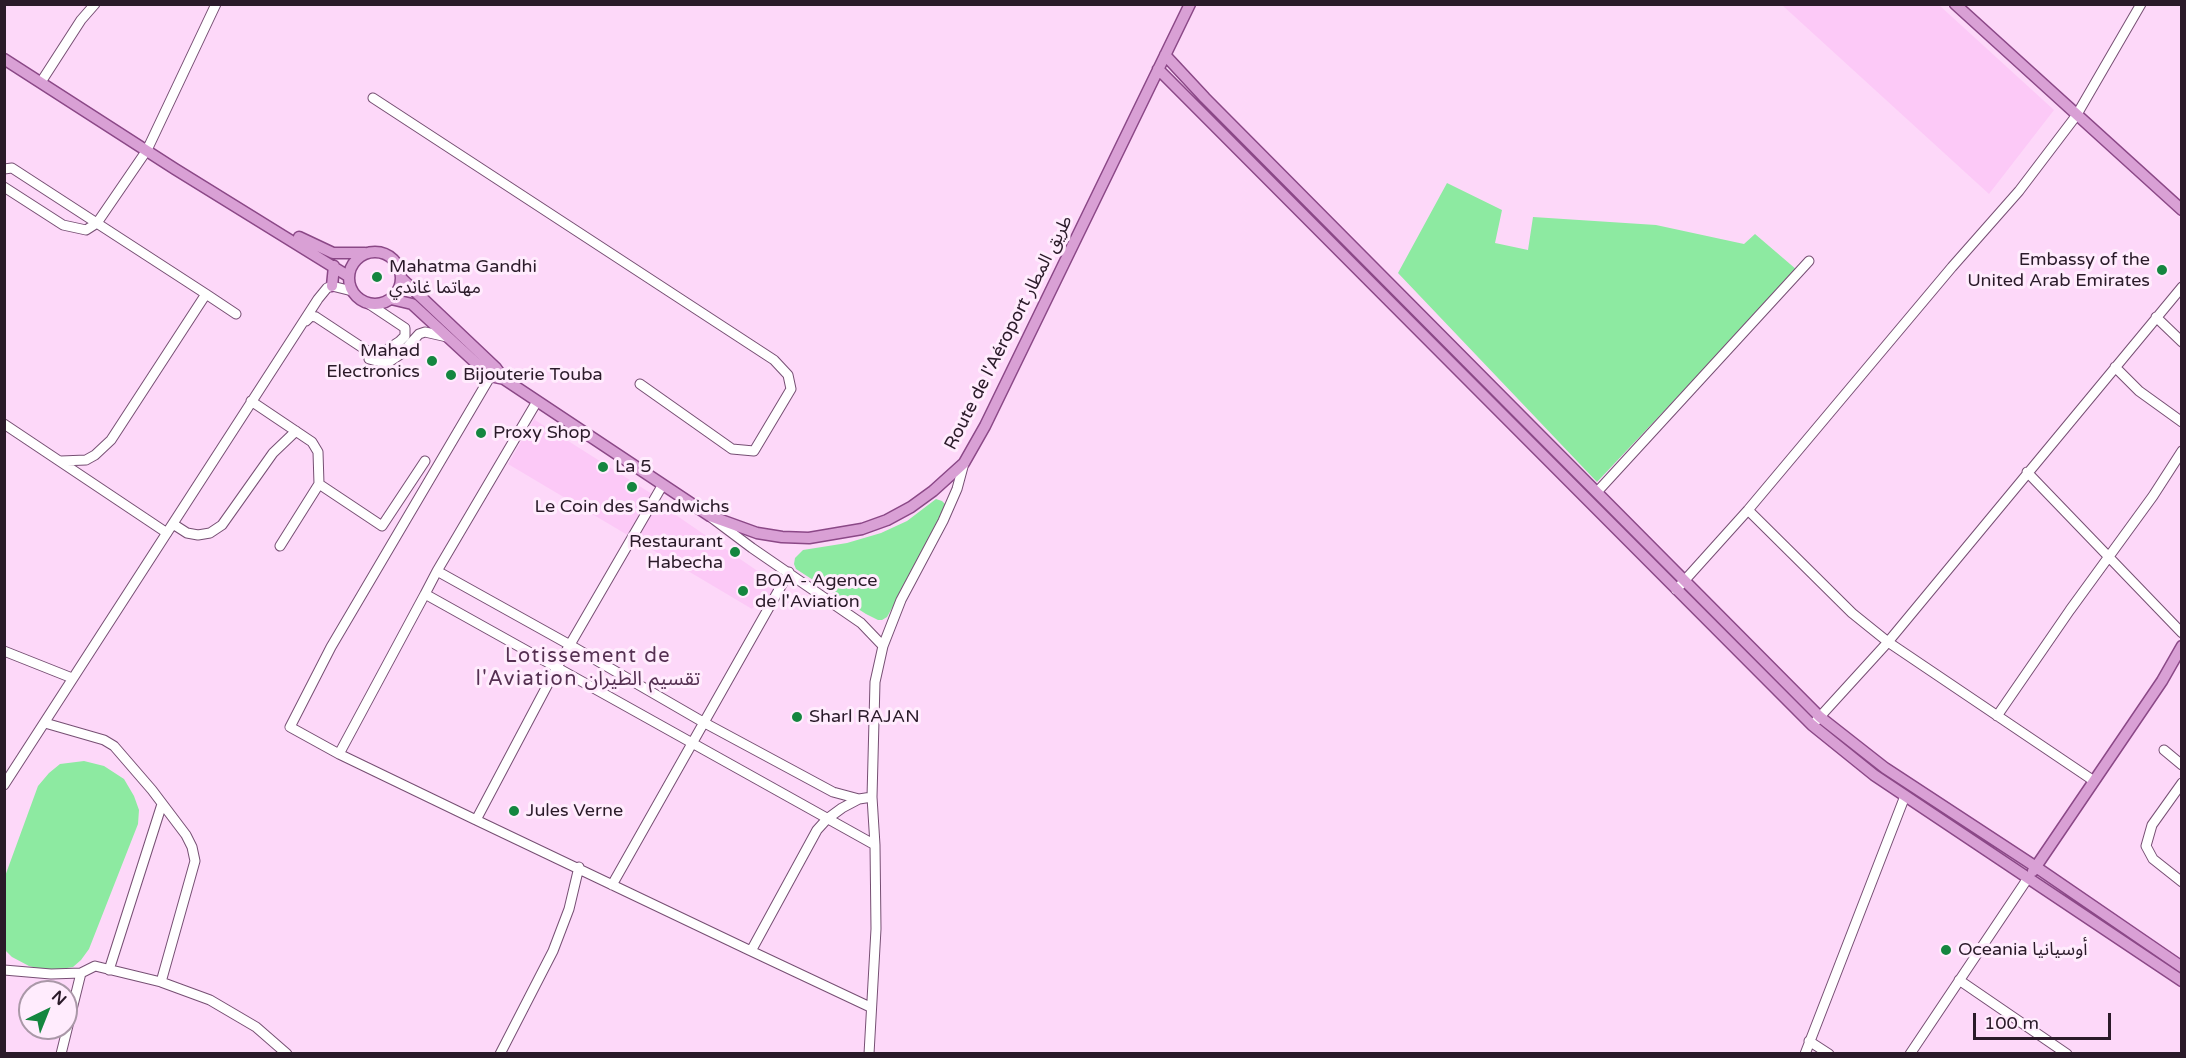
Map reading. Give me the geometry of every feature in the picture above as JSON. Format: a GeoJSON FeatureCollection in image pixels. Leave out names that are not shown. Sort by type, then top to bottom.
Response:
{"type":"FeatureCollection","features":[{"type":"Feature","properties":{"kind":"main road","name":"Route de l'Aéroport طريق المطار"},"geometry":{"type":"LineString","coordinates":[[493,372],[710,516],[757,533],[809,538],[854,531],[887,520],[911,507],[933,491],[964,463],[985,426],[1190,4]]}},
{"type":"Feature","properties":{"kind":"main road"},"geometry":{"type":"LineString","coordinates":[[1955,4],[2181,210]]}},
{"type":"Feature","properties":{"kind":"main road"},"geometry":{"type":"LineString","coordinates":[[1165,55],[1396,291],[1685,580],[1744,650]]}},
{"type":"Feature","properties":{"kind":"main road"},"geometry":{"type":"LineString","coordinates":[[4,58],[348,276]]}},
{"type":"Feature","properties":{"kind":"main road"},"geometry":{"type":"LineString","coordinates":[[1158,69],[1676,590],[1744,650],[1852,759],[2181,981]]}},
{"type":"Feature","properties":{"kind":"main road"},"geometry":{"type":"LineString","coordinates":[[272,227],[281,228],[333,253],[375,251],[388,255],[398,265],[401,278],[493,372]]}},
{"type":"Feature","properties":{"kind":"main road"},"geometry":{"type":"LineString","coordinates":[[365,253],[353,262],[348,276],[352,291],[359,299],[369,304],[391,299],[396,293],[401,278]]}},
{"type":"Feature","properties":{"kind":"main road"},"geometry":{"type":"LineString","coordinates":[[332,286],[334,266]]}},
{"type":"Feature","properties":{"kind":"main road"},"geometry":{"type":"LineString","coordinates":[[1387,299],[1396,291]]}},
{"type":"Feature","properties":{"kind":"main road"},"geometry":{"type":"LineString","coordinates":[[391,299],[412,304],[447,337],[493,372]]}},
{"type":"Feature","properties":{"kind":"main road"},"geometry":{"type":"LineString","coordinates":[[2028,878],[2162,681],[2181,646]]}},
{"type":"Feature","properties":{"kind":"main road"},"geometry":{"type":"LineString","coordinates":[[1816,721],[2036,867],[2181,967]]}},
{"type":"Feature","properties":{"kind":"main road"},"geometry":{"type":"LineString","coordinates":[[2103,928],[2109,917]]}},
{"type":"Feature","properties":{"kind":"street"},"geometry":{"type":"LineString","coordinates":[[41,82],[81,20],[95,4]]}},
{"type":"Feature","properties":{"kind":"street"},"geometry":{"type":"LineString","coordinates":[[4,187],[63,225],[86,230],[97,223],[147,150],[216,4]]}},
{"type":"Feature","properties":{"kind":"street"},"geometry":{"type":"LineString","coordinates":[[1676,590],[1748,510],[1952,267],[2019,191],[2076,116],[2141,4]]}},
{"type":"Feature","properties":{"kind":"street"},"geometry":{"type":"LineString","coordinates":[[373,98],[774,360],[788,375],[791,389],[754,451],[732,449],[640,384]]}},
{"type":"Feature","properties":{"kind":"street"},"geometry":{"type":"LineString","coordinates":[[4,169],[12,168],[236,314]]}},
{"type":"Feature","properties":{"kind":"street"},"geometry":{"type":"LineString","coordinates":[[1597,492],[1809,261]]}},
{"type":"Feature","properties":{"kind":"street"},"geometry":{"type":"LineString","coordinates":[[4,785],[318,299],[327,288],[332,286],[352,291]]}},
{"type":"Feature","properties":{"kind":"street"},"geometry":{"type":"LineString","coordinates":[[1816,721],[1888,642],[2181,286]]}},
{"type":"Feature","properties":{"kind":"street"},"geometry":{"type":"LineString","coordinates":[[61,461],[86,459],[95,455],[111,440],[206,294]]}},
{"type":"Feature","properties":{"kind":"street"},"geometry":{"type":"LineString","coordinates":[[304,322],[311,316],[316,317],[377,356],[400,342],[405,336],[405,328],[369,304]]}},
{"type":"Feature","properties":{"kind":"street"},"geometry":{"type":"LineString","coordinates":[[2156,317],[2181,342]]}},
{"type":"Feature","properties":{"kind":"street"},"geometry":{"type":"LineString","coordinates":[[304,322],[312,320],[370,360],[384,363],[401,354],[419,334],[425,332],[447,337]]}},
{"type":"Feature","properties":{"kind":"street"},"geometry":{"type":"LineString","coordinates":[[2115,367],[2139,391],[2181,422]]}},
{"type":"Feature","properties":{"kind":"street"},"geometry":{"type":"LineString","coordinates":[[493,372],[337,637],[290,728],[476,820],[870,1007]]}},
{"type":"Feature","properties":{"kind":"street"},"geometry":{"type":"LineString","coordinates":[[251,401],[312,442],[318,452],[319,484],[280,546]]}},
{"type":"Feature","properties":{"kind":"street"},"geometry":{"type":"LineString","coordinates":[[339,754],[437,571],[536,402]]}},
{"type":"Feature","properties":{"kind":"street"},"geometry":{"type":"LineString","coordinates":[[4,424],[167,533]]}},
{"type":"Feature","properties":{"kind":"street"},"geometry":{"type":"LineString","coordinates":[[172,524],[187,533],[198,535],[210,533],[222,525],[273,453],[296,431]]}},
{"type":"Feature","properties":{"kind":"street"},"geometry":{"type":"LineString","coordinates":[[1997,716],[2153,496],[2181,451]]}},
{"type":"Feature","properties":{"kind":"street"},"geometry":{"type":"LineString","coordinates":[[319,484],[382,526],[425,461]]}},
{"type":"Feature","properties":{"kind":"street"},"geometry":{"type":"LineString","coordinates":[[869,1053],[876,929],[872,797],[875,682],[883,646],[901,600],[943,521],[957,489],[964,463]]}},
{"type":"Feature","properties":{"kind":"street"},"geometry":{"type":"LineString","coordinates":[[2027,472],[2181,633]]}},
{"type":"Feature","properties":{"kind":"street"},"geometry":{"type":"LineString","coordinates":[[476,820],[557,667],[662,486]]}},
{"type":"Feature","properties":{"kind":"street"},"geometry":{"type":"LineString","coordinates":[[1748,510],[1852,613],[1888,642],[2094,781]]}},
{"type":"Feature","properties":{"kind":"street"},"geometry":{"type":"LineString","coordinates":[[710,516],[752,548],[861,623],[883,646]]}},
{"type":"Feature","properties":{"kind":"street"},"geometry":{"type":"LineString","coordinates":[[437,571],[703,722],[833,792],[859,799]]}},
{"type":"Feature","properties":{"kind":"street"},"geometry":{"type":"LineString","coordinates":[[612,885],[789,572]]}},
{"type":"Feature","properties":{"kind":"street"},"geometry":{"type":"LineString","coordinates":[[425,594],[875,845]]}},
{"type":"Feature","properties":{"kind":"street"},"geometry":{"type":"LineString","coordinates":[[4,651],[72,678]]}},
{"type":"Feature","properties":{"kind":"street"},"geometry":{"type":"LineString","coordinates":[[45,723],[104,740],[114,746],[186,835],[192,848],[195,861],[161,982]]}},
{"type":"Feature","properties":{"kind":"street"},"geometry":{"type":"LineString","coordinates":[[2164,750],[2181,765]]}},
{"type":"Feature","properties":{"kind":"street"},"geometry":{"type":"LineString","coordinates":[[2181,783],[2152,825],[2146,846],[2153,859],[2181,882]]}},
{"type":"Feature","properties":{"kind":"street"},"geometry":{"type":"LineString","coordinates":[[1805,1053],[1905,796]]}},
{"type":"Feature","properties":{"kind":"street"},"geometry":{"type":"LineString","coordinates":[[752,951],[817,830],[842,808],[859,799],[872,797]]}},
{"type":"Feature","properties":{"kind":"street"},"geometry":{"type":"LineString","coordinates":[[109,970],[162,804]]}},
{"type":"Feature","properties":{"kind":"street"},"geometry":{"type":"LineString","coordinates":[[500,1053],[553,951],[569,909],[579,867]]}},
{"type":"Feature","properties":{"kind":"street"},"geometry":{"type":"LineString","coordinates":[[1910,1053],[2028,878]]}},
{"type":"Feature","properties":{"kind":"street"},"geometry":{"type":"LineString","coordinates":[[4,970],[51,974],[81,973],[95,966],[161,982],[208,999],[256,1027],[287,1053]]}},
{"type":"Feature","properties":{"kind":"street"},"geometry":{"type":"LineString","coordinates":[[60,1053],[81,973]]}},
{"type":"Feature","properties":{"kind":"street"},"geometry":{"type":"LineString","coordinates":[[1959,980],[2061,1052]]}},
{"type":"Feature","properties":{"kind":"street"},"geometry":{"type":"LineString","coordinates":[[1809,1041],[1829,1053]]}},
{"type":"Feature","properties":{"kind":"shaded area"},"geometry":{"type":"Polygon","coordinates":[[[1782,5],[1939,5],[2054,110],[1989,194],[1782,5]]]}},
{"type":"Feature","properties":{"kind":"shaded area"},"geometry":{"type":"Polygon","coordinates":[[[536,416],[535,420],[652,494],[651,498],[778,585],[772,599],[755,605],[752,609],[508,464],[536,416]]]}},
{"type":"Feature","properties":{"kind":"green space"},"geometry":{"type":"Polygon","coordinates":[[[1447,183],[1502,210],[1495,243],[1528,250],[1533,217],[1656,225],[1744,244],[1755,234],[1797,270],[1597,482],[1398,273],[1447,183]]]}},
{"type":"Feature","properties":{"kind":"green space"},"geometry":{"type":"Polygon","coordinates":[[[936,499],[946,505],[939,525],[887,617],[882,620],[866,614],[796,569],[795,558],[803,550],[847,543],[881,533],[907,521],[936,499]]]}},
{"type":"Feature","properties":{"kind":"green space"},"geometry":{"type":"Polygon","coordinates":[[[84,761],[104,766],[124,779],[139,810],[138,824],[89,949],[73,967],[49,971],[29,966],[12,957],[5,950],[4,879],[38,786],[60,764],[84,761]]]}},
{"type":"Feature","properties":{"kind":"place","name":"Embassy of the United Arab Emirates"},"geometry":{"type":"Point","coordinates":[2162,270]}},
{"type":"Feature","properties":{"kind":"place","name":"Mahatma Gandhi مهاتما غاندي"},"geometry":{"type":"Point","coordinates":[377,277]}},
{"type":"Feature","properties":{"kind":"place","name":"Mahad Electronics"},"geometry":{"type":"Point","coordinates":[432,361]}},
{"type":"Feature","properties":{"kind":"place","name":"Bijouterie Touba"},"geometry":{"type":"Point","coordinates":[451,375]}},
{"type":"Feature","properties":{"kind":"place","name":"Proxy Shop"},"geometry":{"type":"Point","coordinates":[481,433]}},
{"type":"Feature","properties":{"kind":"place","name":"La 5"},"geometry":{"type":"Point","coordinates":[603,467]}},
{"type":"Feature","properties":{"kind":"place","name":"Le Coin des Sandwichs"},"geometry":{"type":"Point","coordinates":[632,487]}},
{"type":"Feature","properties":{"kind":"place","name":"Restaurant Habecha"},"geometry":{"type":"Point","coordinates":[735,552]}},
{"type":"Feature","properties":{"kind":"place","name":"BOA - Agence de l'Aviation"},"geometry":{"type":"Point","coordinates":[743,591]}},
{"type":"Feature","properties":{"kind":"place","name":"Sharl RAJAN"},"geometry":{"type":"Point","coordinates":[797,717]}},
{"type":"Feature","properties":{"kind":"place","name":"Jules Verne"},"geometry":{"type":"Point","coordinates":[514,811]}},
{"type":"Feature","properties":{"kind":"place","name":"Oceania أوسيانيا"},"geometry":{"type":"Point","coordinates":[1946,950]}},
{"type":"Feature","properties":{"kind":"district","name":"Lotissement de l'Aviation تقسيم الطيران"},"geometry":{"type":"Point","coordinates":[588,668]}}]}
